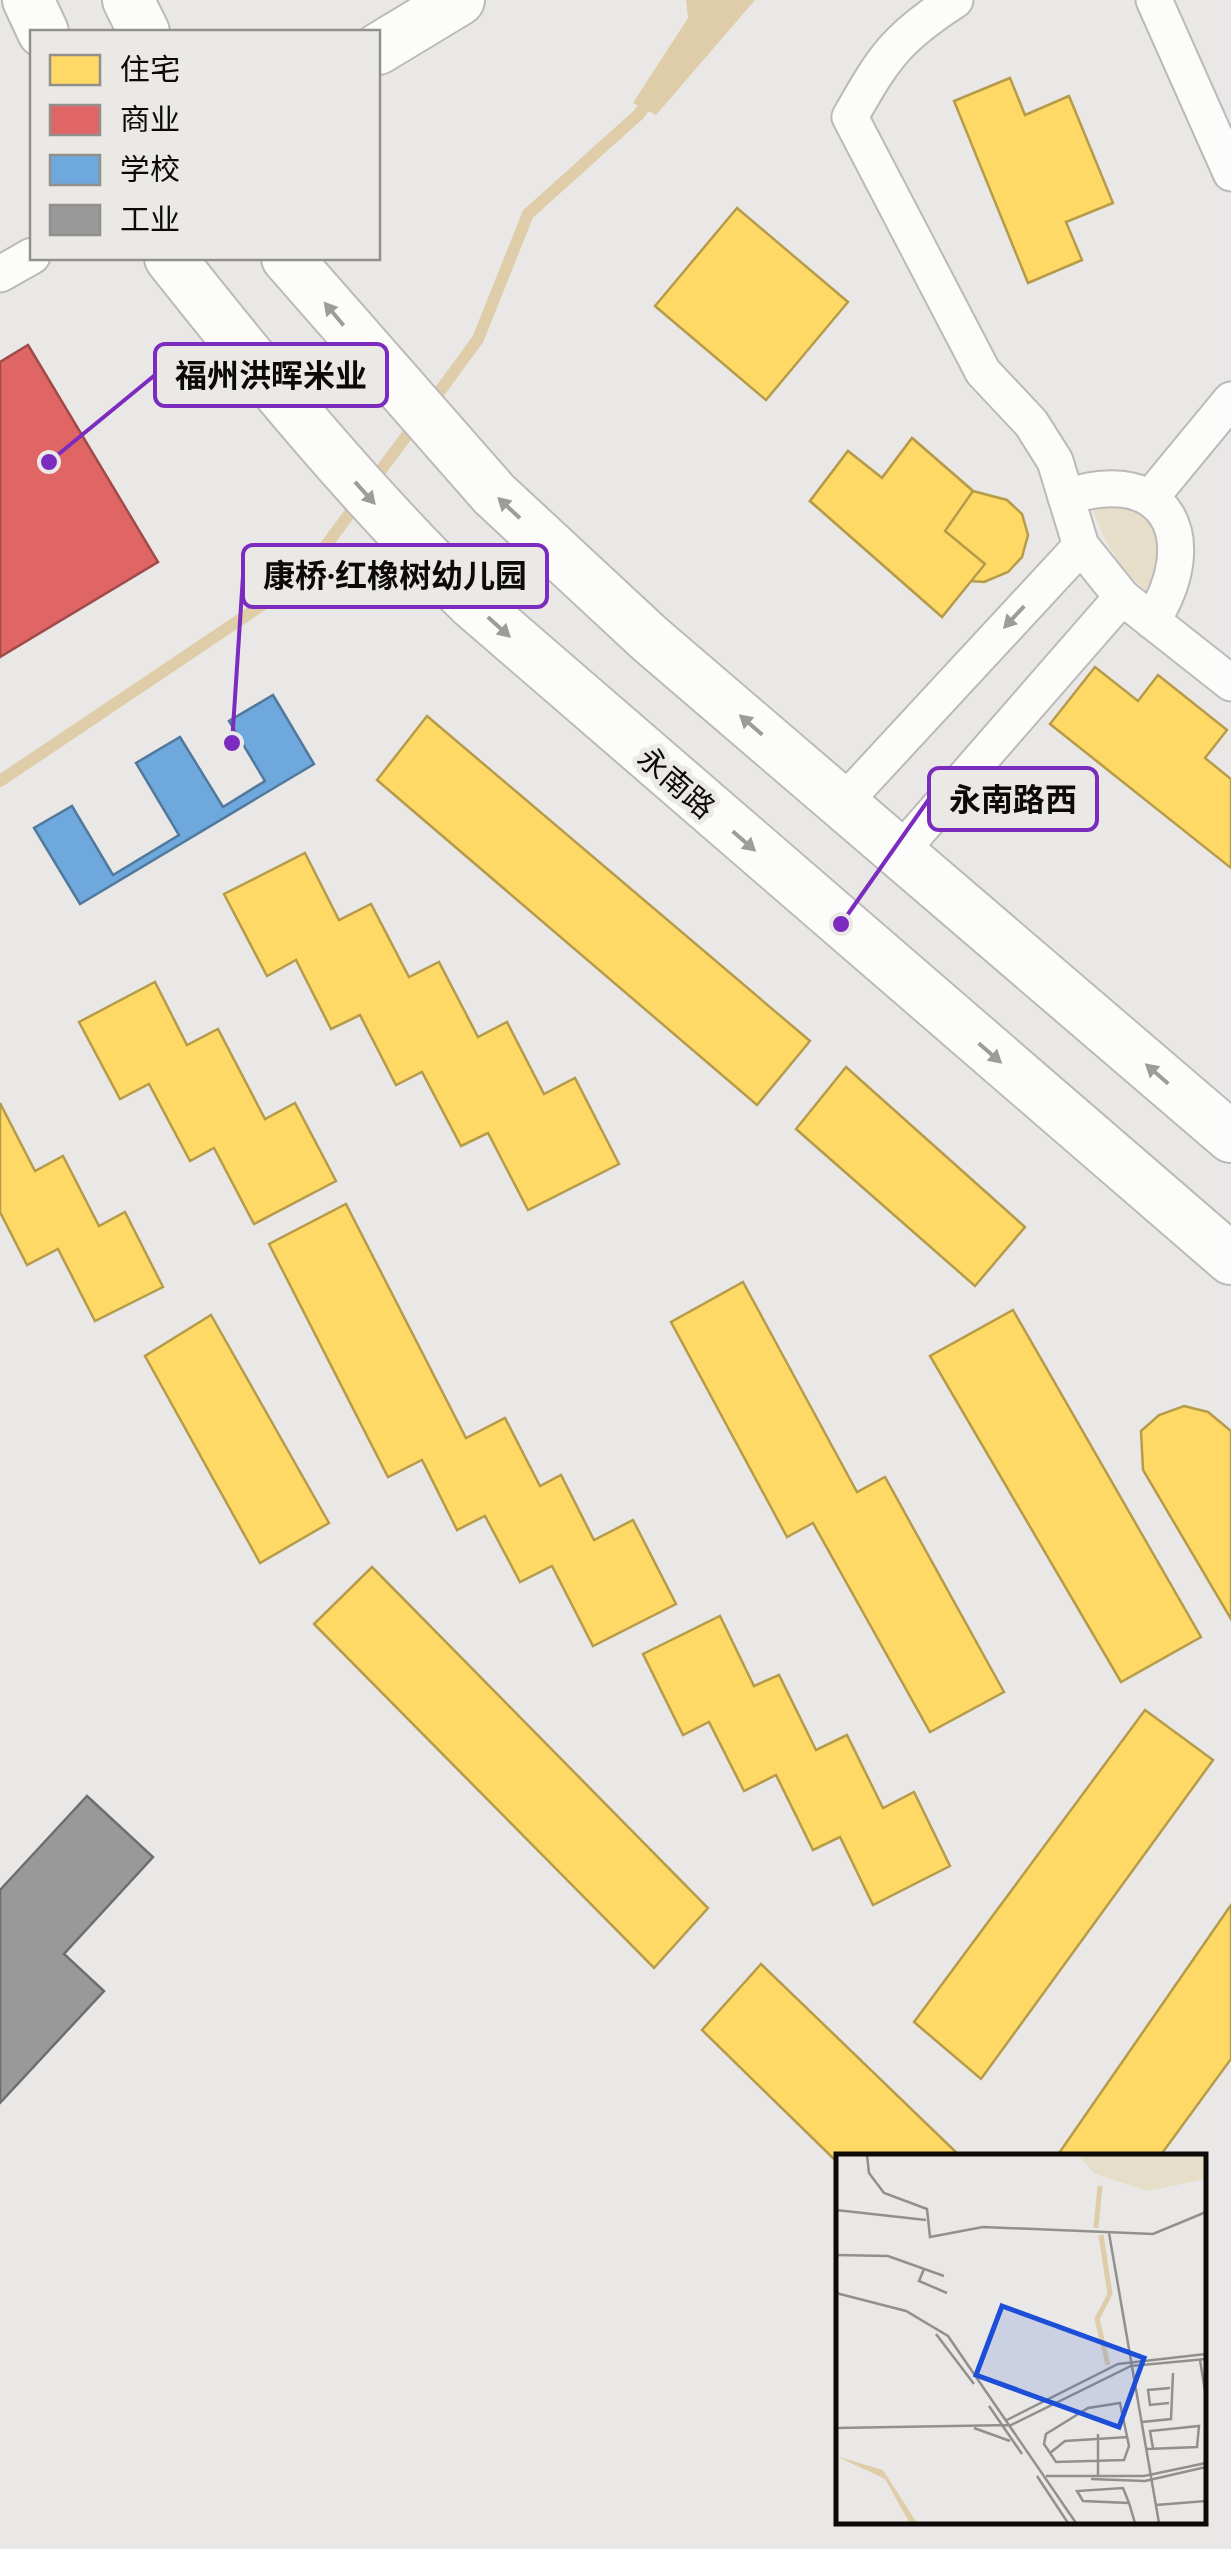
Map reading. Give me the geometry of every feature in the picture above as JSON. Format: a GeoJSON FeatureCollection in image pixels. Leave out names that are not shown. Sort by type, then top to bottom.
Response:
{"type":"FeatureCollection","features":[{"type":"Feature","properties":{"kind":"main road"},"geometry":{"type":"LineString","coordinates":[[28,0],[43,30]]}},
{"type":"Feature","properties":{"kind":"main road"},"geometry":{"type":"LineString","coordinates":[[128,0],[143,30]]}},
{"type":"Feature","properties":{"kind":"main road"},"geometry":{"type":"LineString","coordinates":[[380,48],[459,0]]}},
{"type":"Feature","properties":{"kind":"main road","name":"永南路"},"geometry":{"type":"LineString","coordinates":[[172,260],[403,536],[590,709],[1231,1259]]}},
{"type":"Feature","properties":{"kind":"main road"},"geometry":{"type":"LineString","coordinates":[[289,260],[450,449],[650,639],[1231,1138]]}},
{"type":"Feature","properties":{"kind":"street"},"geometry":{"type":"LineString","coordinates":[[955,0],[913,27],[885,54],[850,116],[983,372],[1032,423],[1055,462],[1080,546],[1122,597],[1231,683]]}},
{"type":"Feature","properties":{"kind":"street"},"geometry":{"type":"LineString","coordinates":[[1154,0],[1231,173]]}},
{"type":"Feature","properties":{"kind":"street"},"geometry":{"type":"LineString","coordinates":[[0,274],[30,257]]}},
{"type":"Feature","properties":{"kind":"street"},"geometry":{"type":"LineString","coordinates":[[1151,497],[1231,400]]}},
{"type":"Feature","properties":{"kind":"street"},"geometry":{"type":"LineString","coordinates":[[1066,497],[1110,486],[1129,486],[1151,497],[1168,520],[1177,547],[1170,592],[1152,621]]}},
{"type":"Feature","properties":{"kind":"street"},"geometry":{"type":"LineString","coordinates":[[843,803],[1080,546]]}},
{"type":"Feature","properties":{"kind":"street"},"geometry":{"type":"LineString","coordinates":[[900,852],[1122,597]]}},
{"type":"Feature","properties":{"kind":"shaded area"},"geometry":{"type":"Polygon","coordinates":[[[686,0],[755,0],[656,115],[633,103],[688,18],[686,0]]]}},
{"type":"Feature","properties":{"kind":"shaded area"},"geometry":{"type":"Polygon","coordinates":[[[1090,501],[1147,509],[1163,557],[1149,592],[1112,551],[1090,501]]]}},
{"type":"Feature","properties":{"kind":"building: 住宅"},"geometry":{"type":"Polygon","coordinates":[[[1010,78],[1025,115],[1069,96],[1113,203],[1066,222],[1082,260],[1028,283],[954,101],[1010,78]]]}},
{"type":"Feature","properties":{"kind":"building: 住宅"},"geometry":{"type":"Polygon","coordinates":[[[737,208],[848,302],[766,400],[655,306],[737,208]]]}},
{"type":"Feature","properties":{"kind":"building: 住宅"},"geometry":{"type":"Polygon","coordinates":[[[912,438],[973,491],[1007,500],[1022,514],[1028,535],[1022,557],[1008,572],[984,582],[970,581],[942,617],[810,501],[848,451],[882,478],[912,438]]]}},
{"type":"Feature","properties":{"kind":"building: 住宅"},"geometry":{"type":"Polygon","coordinates":[[[912,438],[973,491],[945,531],[985,564],[942,617],[810,501],[848,451],[882,478],[912,438]]]}},
{"type":"Feature","properties":{"kind":"building: 住宅"},"geometry":{"type":"Polygon","coordinates":[[[1095,667],[1138,701],[1158,675],[1227,730],[1205,758],[1231,779],[1231,868],[1050,724],[1095,667]]]}},
{"type":"Feature","properties":{"kind":"building: 住宅"},"geometry":{"type":"Polygon","coordinates":[[[427,716],[810,1041],[757,1105],[377,780],[427,716]]]}},
{"type":"Feature","properties":{"kind":"building: 住宅"},"geometry":{"type":"Polygon","coordinates":[[[305,853],[339,920],[371,904],[409,977],[439,962],[478,1037],[507,1022],[544,1094],[575,1078],[619,1164],[528,1210],[488,1133],[461,1146],[422,1072],[396,1085],[360,1015],[331,1029],[296,960],[267,976],[224,894],[305,853]]]}},
{"type":"Feature","properties":{"kind":"building: 住宅"},"geometry":{"type":"Polygon","coordinates":[[[155,982],[187,1045],[218,1029],[265,1119],[295,1103],[336,1181],[254,1224],[214,1148],[190,1161],[149,1084],[120,1099],[79,1022],[155,982]]]}},
{"type":"Feature","properties":{"kind":"building: 住宅"},"geometry":{"type":"Polygon","coordinates":[[[846,1067],[1025,1227],[975,1286],[796,1129],[846,1067]]]}},
{"type":"Feature","properties":{"kind":"building: 住宅"},"geometry":{"type":"Polygon","coordinates":[[[0,1103],[35,1171],[63,1156],[99,1226],[125,1212],[163,1287],[95,1321],[58,1249],[27,1265],[0,1212],[0,1103]]]}},
{"type":"Feature","properties":{"kind":"building: 住宅"},"geometry":{"type":"Polygon","coordinates":[[[346,1204],[466,1438],[505,1418],[540,1486],[561,1475],[594,1540],[633,1520],[676,1604],[593,1646],[552,1566],[520,1582],[485,1516],[457,1530],[422,1460],[388,1477],[269,1244],[346,1204]]]}},
{"type":"Feature","properties":{"kind":"building: 住宅"},"geometry":{"type":"Polygon","coordinates":[[[743,1282],[857,1492],[885,1477],[1004,1692],[930,1732],[813,1523],[787,1537],[671,1322],[743,1282]]]}},
{"type":"Feature","properties":{"kind":"building: 住宅"},"geometry":{"type":"Polygon","coordinates":[[[1013,1310],[1201,1637],[1121,1682],[930,1356],[1013,1310]]]}},
{"type":"Feature","properties":{"kind":"building: 住宅"},"geometry":{"type":"Polygon","coordinates":[[[211,1315],[329,1523],[260,1563],[145,1356],[211,1315]]]}},
{"type":"Feature","properties":{"kind":"building: 住宅"},"geometry":{"type":"Polygon","coordinates":[[[1184,1406],[1208,1412],[1231,1431],[1231,1619],[1143,1470],[1141,1431],[1159,1415],[1184,1406]]]}},
{"type":"Feature","properties":{"kind":"building: 住宅"},"geometry":{"type":"Polygon","coordinates":[[[372,1567],[708,1908],[654,1968],[314,1624],[372,1567]]]}},
{"type":"Feature","properties":{"kind":"building: 住宅"},"geometry":{"type":"Polygon","coordinates":[[[720,1616],[754,1686],[779,1675],[816,1750],[847,1735],[883,1808],[914,1792],[950,1866],[873,1905],[840,1837],[813,1850],[776,1775],[744,1791],[709,1722],[683,1735],[643,1654],[720,1616]]]}},
{"type":"Feature","properties":{"kind":"building: 住宅"},"geometry":{"type":"Polygon","coordinates":[[[1145,1710],[1213,1760],[981,2079],[914,2022],[1145,1710]]]}},
{"type":"Feature","properties":{"kind":"building: 住宅"},"geometry":{"type":"Polygon","coordinates":[[[1231,1905],[1231,2059],[1161,2154],[1058,2154],[1231,1905]]]}},
{"type":"Feature","properties":{"kind":"building: 住宅"},"geometry":{"type":"Polygon","coordinates":[[[761,1964],[958,2154],[836,2154],[836,2161],[702,2030],[761,1964]]]}},
{"type":"Feature","properties":{"kind":"building: 商业"},"geometry":{"type":"Polygon","coordinates":[[[28,345],[158,562],[0,657],[0,362],[28,345]]]}},
{"type":"Feature","properties":{"kind":"building: 学校"},"geometry":{"type":"Polygon","coordinates":[[[273,695],[314,764],[80,904],[34,828],[72,806],[113,875],[179,835],[136,763],[180,737],[223,807],[265,781],[229,721],[273,695]]]}},
{"type":"Feature","properties":{"kind":"building: 工业"},"geometry":{"type":"Polygon","coordinates":[[[87,1796],[153,1857],[64,1954],[104,1991],[0,2103],[0,1890],[87,1796]]]}},
{"type":"Feature","properties":{"kind":"waterway"},"geometry":{"type":"LineString","coordinates":[[429,406],[478,339],[528,214],[638,115],[653,96]]}},
{"type":"Feature","properties":{"kind":"waterway"},"geometry":{"type":"LineString","coordinates":[[372,482],[417,422]]}},
{"type":"Feature","properties":{"kind":"waterway"},"geometry":{"type":"LineString","coordinates":[[0,781],[302,578],[361,498]]}},
{"type":"Feature","properties":{"kind":"place","name":"福州洪晖米业"},"geometry":{"type":"Point","coordinates":[49,462]}},
{"type":"Feature","properties":{"kind":"place","name":"康桥·红橡树幼儿园"},"geometry":{"type":"Point","coordinates":[232,743]}},
{"type":"Feature","properties":{"kind":"place","name":"永南路西"},"geometry":{"type":"Point","coordinates":[841,924]}}]}
